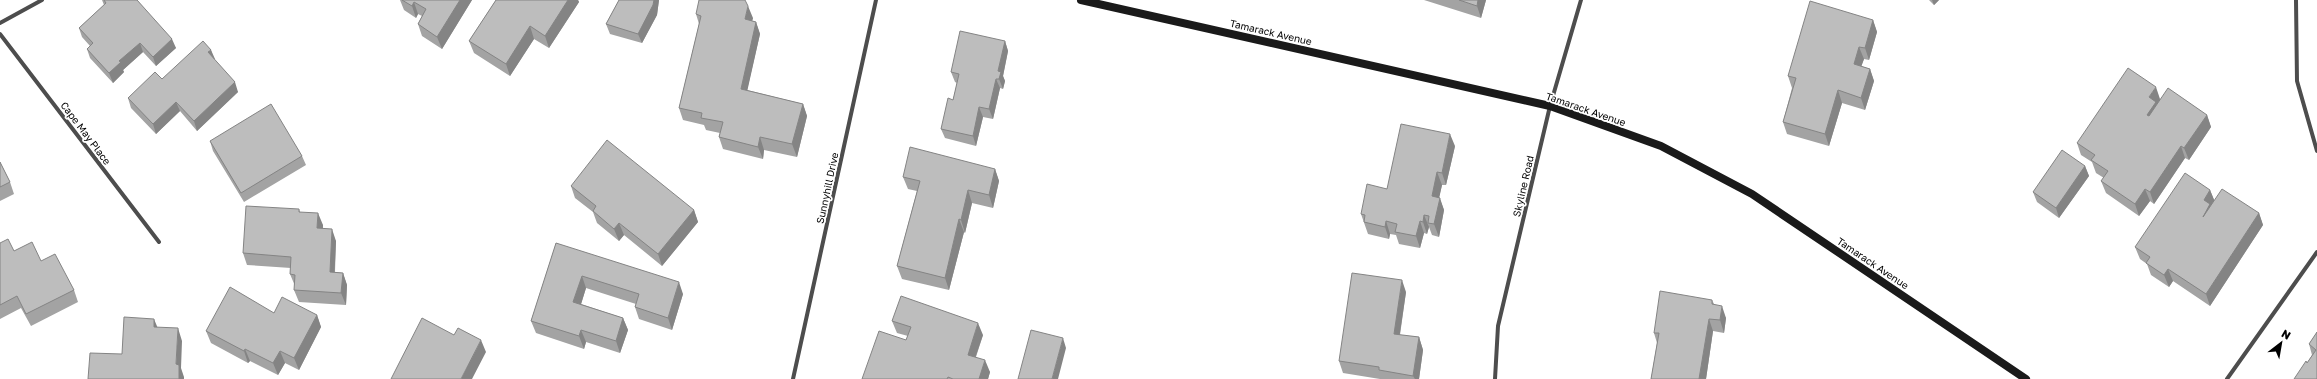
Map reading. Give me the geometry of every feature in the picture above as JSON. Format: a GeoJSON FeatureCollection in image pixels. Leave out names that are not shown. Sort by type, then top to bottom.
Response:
{"type":"FeatureCollection","features":[{"type":"Feature","properties":{"kind":"main road","name":"Tamarack Avenue"},"geometry":{"type":"LineString","coordinates":[[1081,0],[1550,106],[1661,146],[1752,194],[2026,379]]}},
{"type":"Feature","properties":{"kind":"street"},"geometry":{"type":"LineString","coordinates":[[0,23],[42,0]]}},
{"type":"Feature","properties":{"kind":"street","name":"Sunnyhill Drive"},"geometry":{"type":"LineString","coordinates":[[793,379],[876,0]]}},
{"type":"Feature","properties":{"kind":"street","name":"Skyline Road"},"geometry":{"type":"LineString","coordinates":[[1495,379],[1498,326],[1550,106],[1581,0]]}},
{"type":"Feature","properties":{"kind":"street"},"geometry":{"type":"LineString","coordinates":[[2296,0],[2297,81],[2317,151]]}},
{"type":"Feature","properties":{"kind":"street","name":"Cape May Place"},"geometry":{"type":"LineString","coordinates":[[0,34],[159,242]]}},
{"type":"Feature","properties":{"kind":"street"},"geometry":{"type":"LineString","coordinates":[[2227,379],[2317,252]]}},
{"type":"Feature","properties":{"kind":"building"},"geometry":{"type":"Polygon","coordinates":[[[104,0],[137,0],[172,39],[153,57],[140,43],[119,61],[121,62],[109,73],[87,49],[93,43],[79,28],[106,3],[104,0]]]}},
{"type":"Feature","properties":{"kind":"building"},"geometry":{"type":"Polygon","coordinates":[[[402,0],[460,0],[437,37],[418,24],[426,9],[414,2],[412,6],[402,0]]]}},
{"type":"Feature","properties":{"kind":"building"},"geometry":{"type":"Polygon","coordinates":[[[496,0],[568,0],[545,36],[530,26],[506,64],[469,41],[496,0]]]}},
{"type":"Feature","properties":{"kind":"building"},"geometry":{"type":"Polygon","coordinates":[[[619,0],[654,0],[653,5],[638,34],[606,24],[619,0]]]}},
{"type":"Feature","properties":{"kind":"building"},"geometry":{"type":"Polygon","coordinates":[[[699,0],[745,0],[748,6],[745,19],[756,22],[741,89],[803,104],[792,144],[760,137],[758,147],[719,137],[723,122],[701,118],[702,113],[679,108],[701,16],[696,14],[699,0]]]}},
{"type":"Feature","properties":{"kind":"building"},"geometry":{"type":"Polygon","coordinates":[[[1459,0],[1478,0],[1477,6],[1459,0]]]}},
{"type":"Feature","properties":{"kind":"building"},"geometry":{"type":"Polygon","coordinates":[[[1810,1],[1873,20],[1865,48],[1859,47],[1854,64],[1870,69],[1861,98],[1838,90],[1825,134],[1783,122],[1796,78],[1788,76],[1810,1]]]}},
{"type":"Feature","properties":{"kind":"building"},"geometry":{"type":"Polygon","coordinates":[[[960,31],[1005,41],[998,71],[1001,72],[999,79],[996,79],[989,109],[979,107],[973,136],[941,129],[948,98],[953,100],[959,74],[951,72],[960,31]]]}},
{"type":"Feature","properties":{"kind":"building"},"geometry":{"type":"Polygon","coordinates":[[[203,41],[211,50],[208,52],[235,82],[194,121],[176,102],[153,124],[128,98],[155,72],[162,79],[203,41]]]}},
{"type":"Feature","properties":{"kind":"building"},"geometry":{"type":"Polygon","coordinates":[[[2128,68],[2156,87],[2149,97],[2156,102],[2147,115],[2149,116],[2168,88],[2207,115],[2184,148],[2181,146],[2150,192],[2145,189],[2135,204],[2101,181],[2108,171],[2091,160],[2095,155],[2077,143],[2128,68]]]}},
{"type":"Feature","properties":{"kind":"building"},"geometry":{"type":"Polygon","coordinates":[[[271,104],[302,156],[241,193],[210,141],[271,104]]]}},
{"type":"Feature","properties":{"kind":"building"},"geometry":{"type":"Polygon","coordinates":[[[1401,124],[1450,134],[1442,173],[1437,172],[1432,196],[1440,198],[1434,224],[1428,223],[1429,216],[1424,215],[1423,222],[1420,221],[1416,236],[1395,232],[1397,224],[1386,221],[1385,227],[1364,222],[1365,215],[1361,214],[1367,184],[1387,189],[1401,124]]]}},
{"type":"Feature","properties":{"kind":"building"},"geometry":{"type":"Polygon","coordinates":[[[607,140],[694,210],[658,254],[619,223],[614,229],[593,211],[596,206],[571,186],[607,140]]]}},
{"type":"Feature","properties":{"kind":"building"},"geometry":{"type":"Polygon","coordinates":[[[910,147],[995,169],[989,195],[968,190],[961,220],[959,219],[945,278],[897,266],[920,181],[903,177],[910,147]]]}},
{"type":"Feature","properties":{"kind":"building"},"geometry":{"type":"Polygon","coordinates":[[[2062,150],[2085,166],[2056,208],[2033,192],[2062,150]]]}},
{"type":"Feature","properties":{"kind":"building"},"geometry":{"type":"Polygon","coordinates":[[[0,162],[10,182],[0,187],[0,162]]]}},
{"type":"Feature","properties":{"kind":"building"},"geometry":{"type":"Polygon","coordinates":[[[2185,173],[2210,190],[2204,200],[2210,204],[2203,217],[2222,189],[2259,213],[2206,294],[2168,269],[2164,275],[2146,263],[2150,257],[2135,247],[2185,173]]]}},
{"type":"Feature","properties":{"kind":"building"},"geometry":{"type":"Polygon","coordinates":[[[246,206],[299,209],[299,212],[318,213],[317,228],[332,229],[330,272],[343,273],[341,293],[294,290],[295,275],[290,274],[291,257],[243,253],[246,206]]]}},
{"type":"Feature","properties":{"kind":"building"},"geometry":{"type":"Polygon","coordinates":[[[8,239],[14,251],[32,242],[41,261],[55,254],[74,290],[26,314],[17,296],[0,305],[0,243],[8,239]]]}},
{"type":"Feature","properties":{"kind":"building"},"geometry":{"type":"Polygon","coordinates":[[[556,243],[679,282],[668,318],[635,307],[639,294],[582,276],[573,302],[623,318],[616,341],[581,330],[579,336],[531,321],[556,243]]]}},
{"type":"Feature","properties":{"kind":"building"},"geometry":{"type":"Polygon","coordinates":[[[1352,273],[1402,280],[1394,334],[1419,337],[1413,376],[1379,370],[1379,367],[1339,361],[1352,273]]]}},
{"type":"Feature","properties":{"kind":"building"},"geometry":{"type":"Polygon","coordinates":[[[230,287],[274,313],[282,297],[317,315],[294,358],[280,351],[273,363],[245,349],[244,351],[206,331],[230,287]]]}},
{"type":"Feature","properties":{"kind":"building"},"geometry":{"type":"Polygon","coordinates":[[[1660,291],[1712,300],[1712,304],[1722,306],[1720,320],[1709,319],[1699,379],[1651,379],[1659,333],[1654,333],[1660,291]]]}},
{"type":"Feature","properties":{"kind":"building"},"geometry":{"type":"Polygon","coordinates":[[[901,296],[978,323],[968,355],[985,360],[979,379],[953,379],[948,377],[947,379],[862,379],[879,331],[906,340],[911,327],[892,321],[901,296]]]}},
{"type":"Feature","properties":{"kind":"building"},"geometry":{"type":"Polygon","coordinates":[[[124,317],[154,319],[154,327],[178,328],[176,364],[179,365],[179,379],[88,379],[90,353],[122,354],[124,317]]]}},
{"type":"Feature","properties":{"kind":"building"},"geometry":{"type":"Polygon","coordinates":[[[422,318],[454,335],[458,328],[481,340],[461,379],[391,379],[422,318]]]}},
{"type":"Feature","properties":{"kind":"building"},"geometry":{"type":"Polygon","coordinates":[[[1031,330],[1063,338],[1052,379],[1018,379],[1031,330]]]}},
{"type":"Feature","properties":{"kind":"building"},"geometry":{"type":"Polygon","coordinates":[[[2317,332],[2317,379],[2294,379],[2306,361],[2307,363],[2316,350],[2309,344],[2317,332]]]}}]}
